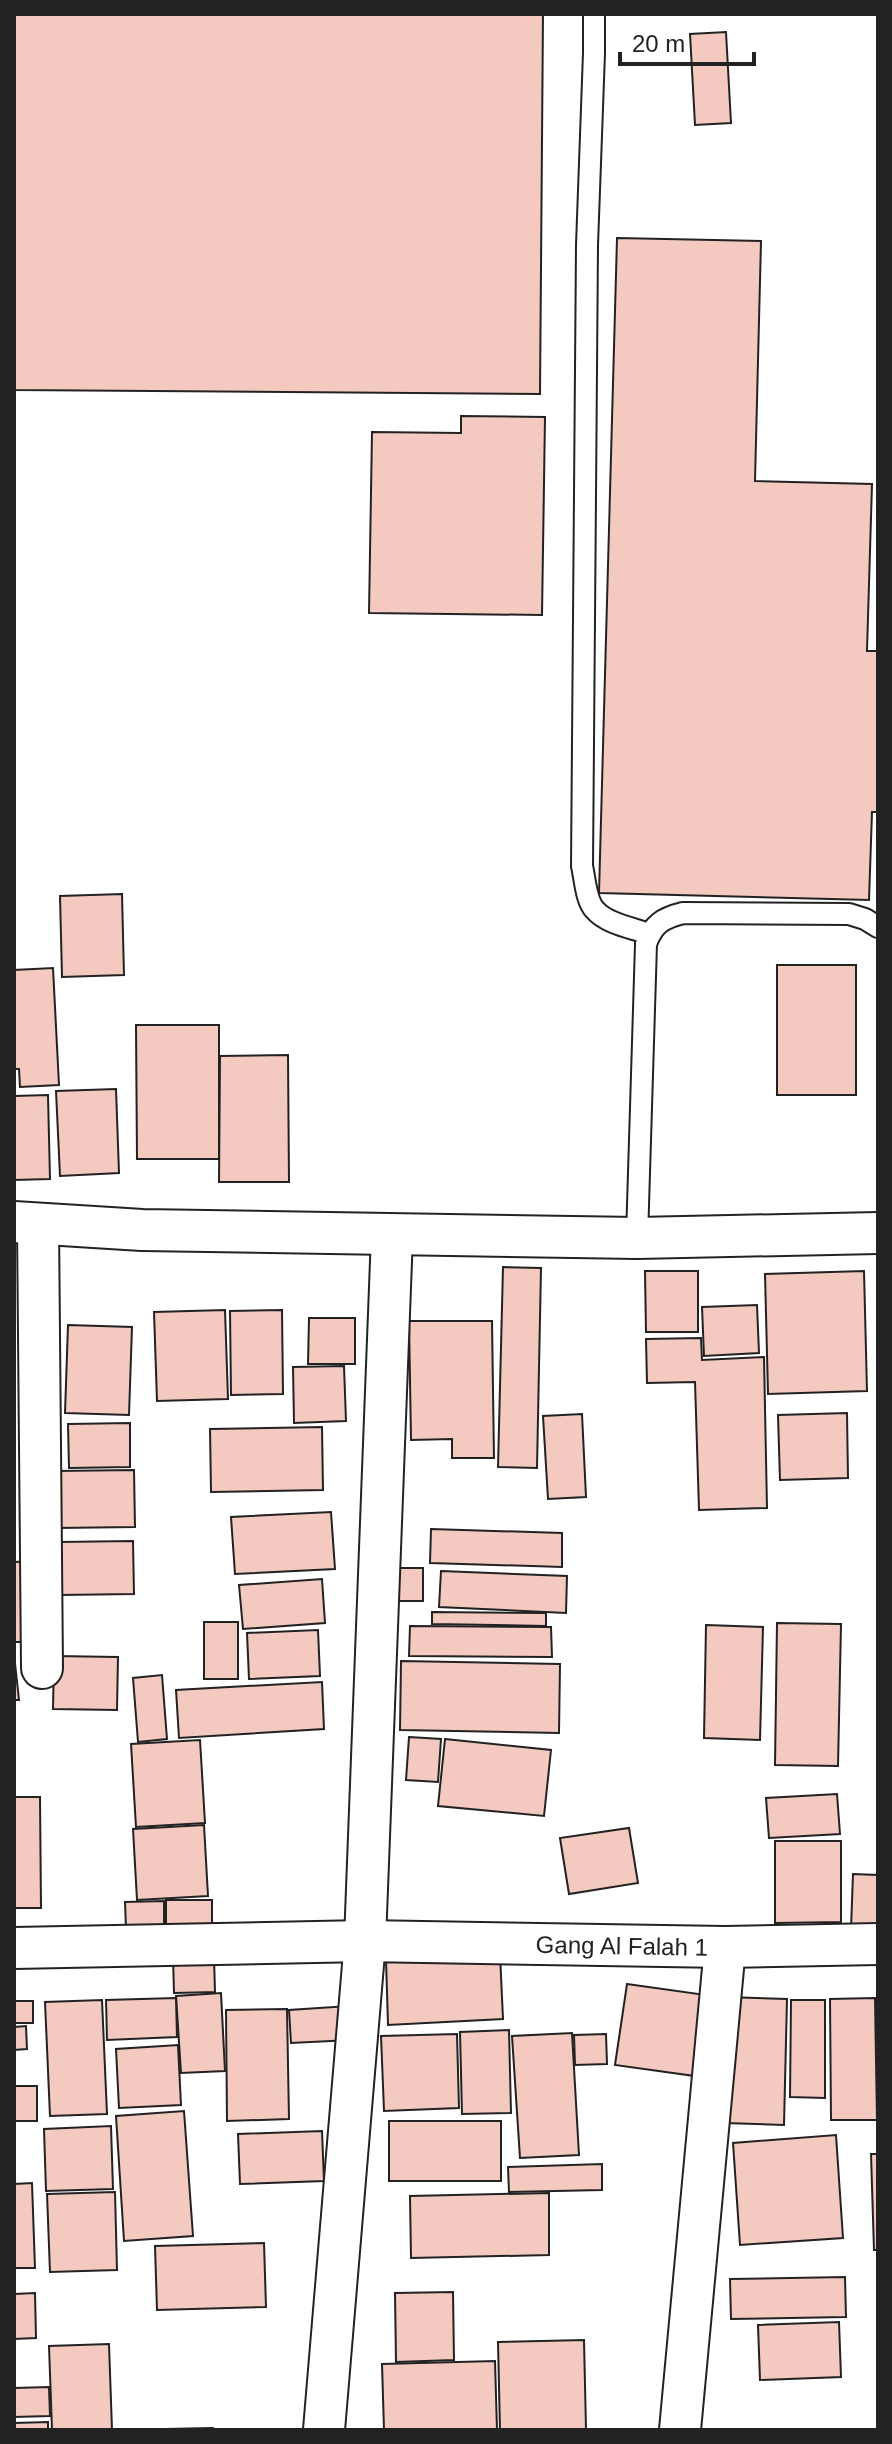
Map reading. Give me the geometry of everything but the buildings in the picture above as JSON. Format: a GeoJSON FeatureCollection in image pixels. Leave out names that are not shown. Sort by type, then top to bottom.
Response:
{"type":"FeatureCollection","features":[{"type":"Feature","properties":{"kind":"street"},"geometry":{"type":"LineString","coordinates":[[42,1668],[26,1223],[142,1230],[637,1238],[878,1233]]}},
{"type":"Feature","properties":{"kind":"street"},"geometry":{"type":"LineString","coordinates":[[324,2430],[365,1941],[392,1235]]}},
{"type":"Feature","properties":{"kind":"street","name":"Gang Al Falah 1"},"geometry":{"type":"LineString","coordinates":[[14,1948],[365,1941],[725,1947],[878,1944]]}},
{"type":"Feature","properties":{"kind":"street"},"geometry":{"type":"LineString","coordinates":[[680,2430],[725,1947]]}},
{"type":"Feature","properties":{"kind":"lane"},"geometry":{"type":"LineString","coordinates":[[594,14],[587,245],[582,866],[594,910],[612,921],[649,934]]}},
{"type":"Feature","properties":{"kind":"lane"},"geometry":{"type":"LineString","coordinates":[[637,1238],[646,944],[656,923],[667,917],[701,913],[849,914],[878,927]]}}]}
